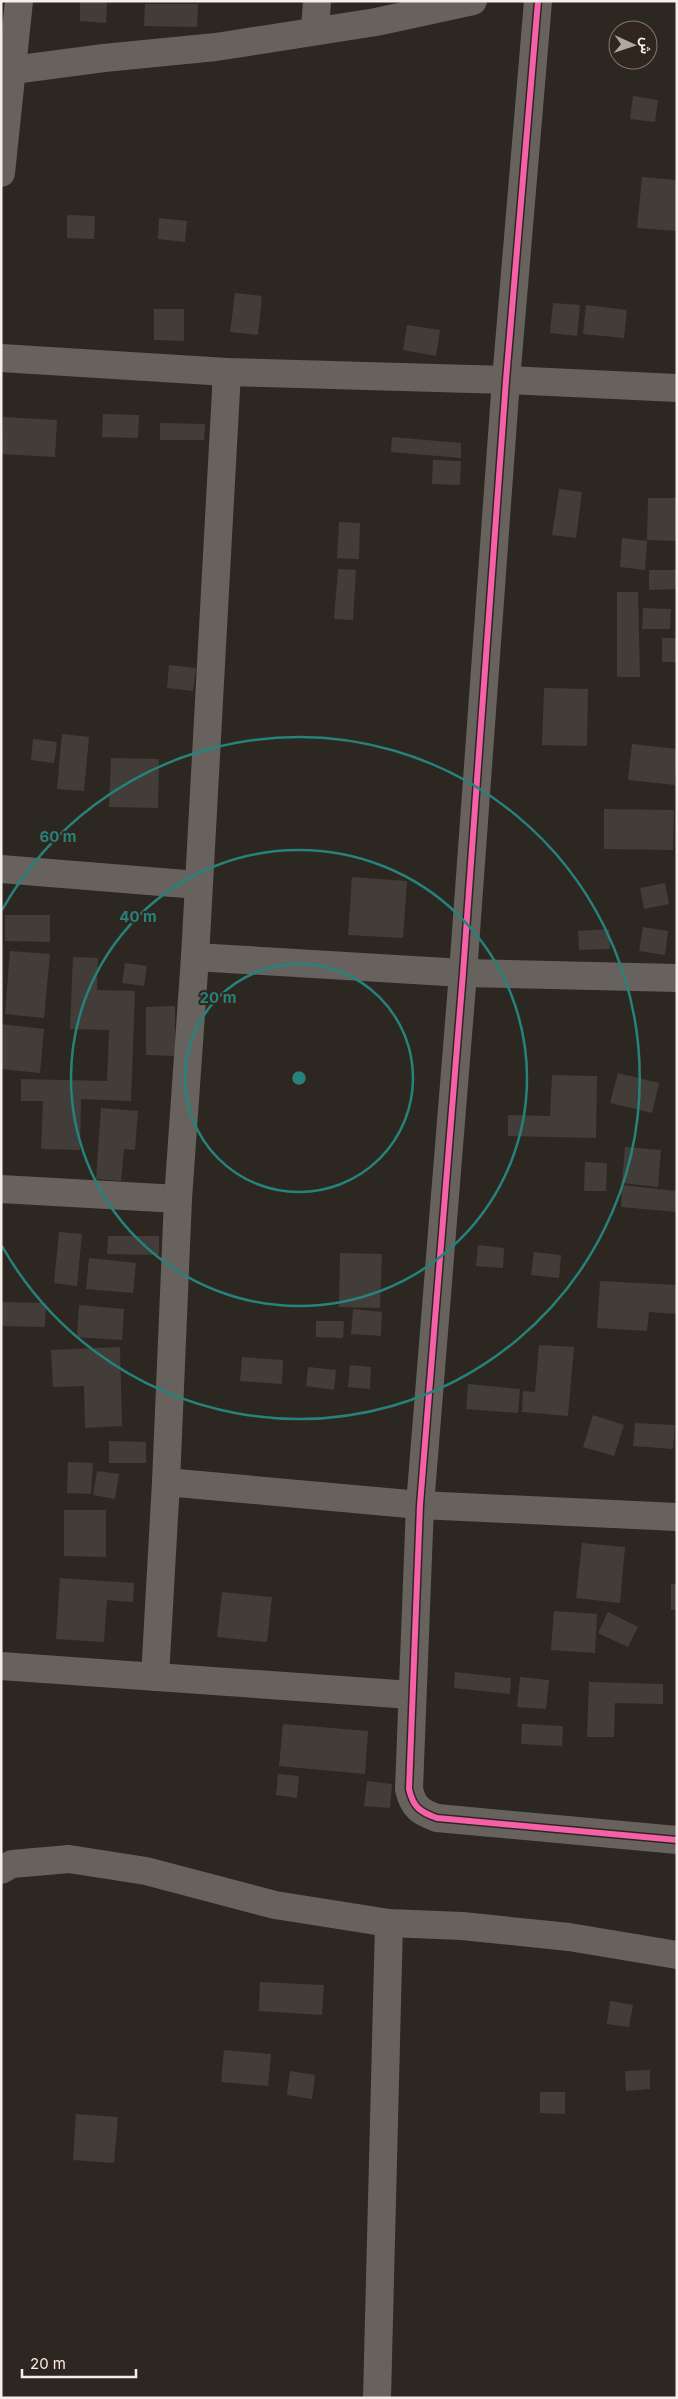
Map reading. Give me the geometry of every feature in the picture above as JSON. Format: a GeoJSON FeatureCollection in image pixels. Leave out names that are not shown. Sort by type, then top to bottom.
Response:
{"type":"FeatureCollection","features":[{"type":"Feature","properties":{"kind":"street"},"geometry":{"type":"LineString","coordinates":[[1,173],[7,70],[19,1]]}},
{"type":"Feature","properties":{"kind":"street"},"geometry":{"type":"LineString","coordinates":[[315,31],[316,1]]}},
{"type":"Feature","properties":{"kind":"street"},"geometry":{"type":"LineString","coordinates":[[7,70],[216,47],[376,22],[473,1]]}},
{"type":"Feature","properties":{"kind":"street"},"geometry":{"type":"LineString","coordinates":[[538,1],[506,380],[463,973],[420,1505],[408,1789],[412,1802],[421,1813],[437,1818],[677,1840]]}},
{"type":"Feature","properties":{"kind":"street"},"geometry":{"type":"LineString","coordinates":[[1,358],[228,372],[506,380],[677,388]]}},
{"type":"Feature","properties":{"kind":"street"},"geometry":{"type":"LineString","coordinates":[[155,1677],[166,1482],[178,1200],[195,957],[228,372]]}},
{"type":"Feature","properties":{"kind":"street"},"geometry":{"type":"LineString","coordinates":[[1,869],[198,885]]}},
{"type":"Feature","properties":{"kind":"street"},"geometry":{"type":"LineString","coordinates":[[195,957],[463,973],[677,978]]}},
{"type":"Feature","properties":{"kind":"street"},"geometry":{"type":"LineString","coordinates":[[1,1188],[178,1200]]}},
{"type":"Feature","properties":{"kind":"street"},"geometry":{"type":"LineString","coordinates":[[166,1482],[420,1505],[677,1517]]}},
{"type":"Feature","properties":{"kind":"street"},"geometry":{"type":"LineString","coordinates":[[1,1666],[411,1695]]}},
{"type":"Feature","properties":{"kind":"street"},"geometry":{"type":"LineString","coordinates":[[1,1870],[12,1864],[70,1858],[146,1871],[275,1905],[389,1923],[462,1926],[569,1937],[677,1955]]}},
{"type":"Feature","properties":{"kind":"street"},"geometry":{"type":"LineString","coordinates":[[377,2398],[389,1923]]}},
{"type":"Feature","properties":{"kind":"building"},"geometry":{"type":"Polygon","coordinates":[[[80,1],[107,1],[106,23],[80,21],[80,1]]]}},
{"type":"Feature","properties":{"kind":"building"},"geometry":{"type":"Polygon","coordinates":[[[145,4],[198,4],[197,27],[144,26],[145,4]]]}},
{"type":"Feature","properties":{"kind":"building"},"geometry":{"type":"Polygon","coordinates":[[[633,96],[658,100],[655,122],[630,119],[633,96]]]}},
{"type":"Feature","properties":{"kind":"building"},"geometry":{"type":"Polygon","coordinates":[[[642,177],[677,180],[677,231],[637,228],[642,177]]]}},
{"type":"Feature","properties":{"kind":"building"},"geometry":{"type":"Polygon","coordinates":[[[67,215],[95,216],[94,239],[67,238],[67,215]]]}},
{"type":"Feature","properties":{"kind":"building"},"geometry":{"type":"Polygon","coordinates":[[[159,218],[187,221],[185,242],[158,239],[159,218]]]}},
{"type":"Feature","properties":{"kind":"building"},"geometry":{"type":"Polygon","coordinates":[[[235,293],[262,296],[258,335],[230,332],[235,293]]]}},
{"type":"Feature","properties":{"kind":"building"},"geometry":{"type":"Polygon","coordinates":[[[553,303],[580,305],[577,336],[550,333],[553,303]]]}},
{"type":"Feature","properties":{"kind":"building"},"geometry":{"type":"Polygon","coordinates":[[[586,305],[627,310],[624,338],[583,334],[586,305]]]}},
{"type":"Feature","properties":{"kind":"building"},"geometry":{"type":"Polygon","coordinates":[[[154,309],[184,309],[184,341],[154,340],[154,309]]]}},
{"type":"Feature","properties":{"kind":"building"},"geometry":{"type":"Polygon","coordinates":[[[407,325],[440,330],[436,356],[403,350],[407,325]]]}},
{"type":"Feature","properties":{"kind":"building"},"geometry":{"type":"Polygon","coordinates":[[[103,414],[139,415],[138,438],[102,437],[103,414]]]}},
{"type":"Feature","properties":{"kind":"building"},"geometry":{"type":"Polygon","coordinates":[[[3,417],[57,420],[55,457],[1,454],[3,417]]]}},
{"type":"Feature","properties":{"kind":"building"},"geometry":{"type":"Polygon","coordinates":[[[160,423],[205,424],[204,440],[160,440],[160,423]]]}},
{"type":"Feature","properties":{"kind":"building"},"geometry":{"type":"Polygon","coordinates":[[[392,437],[461,443],[461,458],[391,452],[392,437]]]}},
{"type":"Feature","properties":{"kind":"building"},"geometry":{"type":"Polygon","coordinates":[[[433,460],[461,461],[460,485],[432,484],[433,460]]]}},
{"type":"Feature","properties":{"kind":"building"},"geometry":{"type":"Polygon","coordinates":[[[559,489],[582,492],[576,538],[552,535],[559,489]]]}},
{"type":"Feature","properties":{"kind":"building"},"geometry":{"type":"Polygon","coordinates":[[[648,498],[676,498],[677,541],[647,540],[648,498]]]}},
{"type":"Feature","properties":{"kind":"building"},"geometry":{"type":"Polygon","coordinates":[[[339,522],[360,523],[359,559],[337,558],[339,522]]]}},
{"type":"Feature","properties":{"kind":"building"},"geometry":{"type":"Polygon","coordinates":[[[622,538],[647,541],[645,570],[620,567],[622,538]]]}},
{"type":"Feature","properties":{"kind":"building"},"geometry":{"type":"Polygon","coordinates":[[[338,569],[356,570],[353,620],[334,619],[338,569]]]}},
{"type":"Feature","properties":{"kind":"building"},"geometry":{"type":"Polygon","coordinates":[[[649,570],[677,570],[677,589],[649,590],[649,570]]]}},
{"type":"Feature","properties":{"kind":"building"},"geometry":{"type":"Polygon","coordinates":[[[617,592],[638,592],[640,677],[617,677],[617,592]]]}},
{"type":"Feature","properties":{"kind":"building"},"geometry":{"type":"Polygon","coordinates":[[[643,608],[671,609],[670,629],[642,629],[643,608]]]}},
{"type":"Feature","properties":{"kind":"building"},"geometry":{"type":"Polygon","coordinates":[[[662,638],[677,638],[677,662],[662,662],[662,638]]]}},
{"type":"Feature","properties":{"kind":"building"},"geometry":{"type":"Polygon","coordinates":[[[169,665],[196,668],[193,691],[167,688],[169,665]]]}},
{"type":"Feature","properties":{"kind":"building"},"geometry":{"type":"Polygon","coordinates":[[[544,688],[588,689],[587,746],[542,745],[544,688]]]}},
{"type":"Feature","properties":{"kind":"building"},"geometry":{"type":"Polygon","coordinates":[[[62,734],[89,737],[84,791],[57,789],[62,734]]]}},
{"type":"Feature","properties":{"kind":"building"},"geometry":{"type":"Polygon","coordinates":[[[33,739],[57,742],[54,763],[31,760],[33,739]]]}},
{"type":"Feature","properties":{"kind":"building"},"geometry":{"type":"Polygon","coordinates":[[[632,744],[677,749],[675,785],[628,780],[632,744]]]}},
{"type":"Feature","properties":{"kind":"building"},"geometry":{"type":"Polygon","coordinates":[[[111,758],[159,759],[158,808],[109,807],[111,758]]]}},
{"type":"Feature","properties":{"kind":"building"},"geometry":{"type":"Polygon","coordinates":[[[604,809],[674,810],[673,850],[604,849],[604,809]]]}},
{"type":"Feature","properties":{"kind":"building"},"geometry":{"type":"Polygon","coordinates":[[[352,877],[407,881],[403,938],[348,935],[352,877]]]}},
{"type":"Feature","properties":{"kind":"building"},"geometry":{"type":"Polygon","coordinates":[[[665,883],[669,904],[644,909],[640,888],[665,883]]]}},
{"type":"Feature","properties":{"kind":"building"},"geometry":{"type":"Polygon","coordinates":[[[5,915],[50,915],[50,942],[5,941],[5,915]]]}},
{"type":"Feature","properties":{"kind":"building"},"geometry":{"type":"Polygon","coordinates":[[[643,927],[668,931],[665,955],[639,951],[643,927]]]}},
{"type":"Feature","properties":{"kind":"building"},"geometry":{"type":"Polygon","coordinates":[[[609,929],[610,949],[579,950],[578,931],[609,929]]]}},
{"type":"Feature","properties":{"kind":"building"},"geometry":{"type":"Polygon","coordinates":[[[10,951],[50,954],[44,1018],[5,1014],[10,951]]]}},
{"type":"Feature","properties":{"kind":"building"},"geometry":{"type":"Polygon","coordinates":[[[73,957],[98,958],[97,990],[135,991],[131,1101],[81,1099],[80,1150],[41,1149],[43,1101],[21,1101],[21,1079],[107,1081],[109,1030],[70,1029],[73,957]]]}},
{"type":"Feature","properties":{"kind":"building"},"geometry":{"type":"Polygon","coordinates":[[[125,963],[147,966],[144,986],[122,983],[125,963]]]}},
{"type":"Feature","properties":{"kind":"building"},"geometry":{"type":"Polygon","coordinates":[[[175,1006],[175,1056],[146,1055],[146,1007],[175,1006]]]}},
{"type":"Feature","properties":{"kind":"building"},"geometry":{"type":"Polygon","coordinates":[[[1,1024],[44,1029],[40,1073],[1,1069],[1,1024]]]}},
{"type":"Feature","properties":{"kind":"building"},"geometry":{"type":"Polygon","coordinates":[[[618,1073],[659,1083],[652,1113],[610,1103],[618,1073]]]}},
{"type":"Feature","properties":{"kind":"building"},"geometry":{"type":"Polygon","coordinates":[[[552,1075],[597,1076],[596,1138],[508,1136],[508,1115],[550,1116],[552,1075]]]}},
{"type":"Feature","properties":{"kind":"building"},"geometry":{"type":"Polygon","coordinates":[[[101,1108],[138,1111],[135,1150],[124,1149],[121,1181],[96,1179],[101,1108]]]}},
{"type":"Feature","properties":{"kind":"building"},"geometry":{"type":"Polygon","coordinates":[[[625,1147],[661,1150],[658,1187],[622,1183],[625,1147]]]}},
{"type":"Feature","properties":{"kind":"building"},"geometry":{"type":"Polygon","coordinates":[[[585,1162],[607,1163],[606,1191],[584,1191],[585,1162]]]}},
{"type":"Feature","properties":{"kind":"building"},"geometry":{"type":"Polygon","coordinates":[[[622,1185],[677,1191],[677,1212],[621,1207],[622,1185]]]}},
{"type":"Feature","properties":{"kind":"building"},"geometry":{"type":"Polygon","coordinates":[[[59,1232],[82,1234],[77,1286],[54,1283],[59,1232]]]}},
{"type":"Feature","properties":{"kind":"building"},"geometry":{"type":"Polygon","coordinates":[[[108,1236],[159,1236],[159,1255],[107,1254],[108,1236]]]}},
{"type":"Feature","properties":{"kind":"building"},"geometry":{"type":"Polygon","coordinates":[[[478,1245],[504,1248],[503,1268],[476,1266],[478,1245]]]}},
{"type":"Feature","properties":{"kind":"building"},"geometry":{"type":"Polygon","coordinates":[[[534,1252],[561,1255],[559,1278],[531,1275],[534,1252]]]}},
{"type":"Feature","properties":{"kind":"building"},"geometry":{"type":"Polygon","coordinates":[[[340,1253],[382,1254],[380,1308],[339,1307],[340,1253]]]}},
{"type":"Feature","properties":{"kind":"building"},"geometry":{"type":"Polygon","coordinates":[[[89,1258],[136,1263],[133,1293],[86,1289],[89,1258]]]}},
{"type":"Feature","properties":{"kind":"building"},"geometry":{"type":"Polygon","coordinates":[[[600,1281],[677,1285],[677,1314],[649,1312],[647,1331],[597,1328],[600,1281]]]}},
{"type":"Feature","properties":{"kind":"building"},"geometry":{"type":"Polygon","coordinates":[[[1,1302],[46,1303],[45,1327],[1,1326],[1,1302]]]}},
{"type":"Feature","properties":{"kind":"building"},"geometry":{"type":"Polygon","coordinates":[[[79,1305],[124,1309],[122,1340],[77,1337],[79,1305]]]}},
{"type":"Feature","properties":{"kind":"building"},"geometry":{"type":"Polygon","coordinates":[[[353,1309],[382,1312],[381,1336],[351,1334],[353,1309]]]}},
{"type":"Feature","properties":{"kind":"building"},"geometry":{"type":"Polygon","coordinates":[[[316,1321],[344,1321],[343,1338],[316,1337],[316,1321]]]}},
{"type":"Feature","properties":{"kind":"building"},"geometry":{"type":"Polygon","coordinates":[[[539,1345],[574,1347],[568,1416],[522,1412],[523,1391],[535,1392],[539,1345]]]}},
{"type":"Feature","properties":{"kind":"building"},"geometry":{"type":"Polygon","coordinates":[[[120,1347],[122,1426],[85,1428],[84,1386],[53,1387],[51,1350],[120,1347]]]}},
{"type":"Feature","properties":{"kind":"building"},"geometry":{"type":"Polygon","coordinates":[[[242,1357],[283,1360],[282,1384],[240,1381],[242,1357]]]}},
{"type":"Feature","properties":{"kind":"building"},"geometry":{"type":"Polygon","coordinates":[[[350,1365],[371,1367],[370,1389],[348,1387],[350,1365]]]}},
{"type":"Feature","properties":{"kind":"building"},"geometry":{"type":"Polygon","coordinates":[[[308,1367],[336,1370],[334,1390],[306,1386],[308,1367]]]}},
{"type":"Feature","properties":{"kind":"building"},"geometry":{"type":"Polygon","coordinates":[[[468,1384],[520,1389],[518,1413],[466,1409],[468,1384]]]}},
{"type":"Feature","properties":{"kind":"building"},"geometry":{"type":"Polygon","coordinates":[[[593,1415],[624,1425],[614,1456],[583,1447],[593,1415]]]}},
{"type":"Feature","properties":{"kind":"building"},"geometry":{"type":"Polygon","coordinates":[[[635,1423],[675,1425],[673,1449],[633,1446],[635,1423]]]}},
{"type":"Feature","properties":{"kind":"building"},"geometry":{"type":"Polygon","coordinates":[[[109,1441],[146,1442],[146,1463],[109,1463],[109,1441]]]}},
{"type":"Feature","properties":{"kind":"building"},"geometry":{"type":"Polygon","coordinates":[[[68,1462],[93,1463],[91,1494],[67,1493],[68,1462]]]}},
{"type":"Feature","properties":{"kind":"building"},"geometry":{"type":"Polygon","coordinates":[[[97,1471],[119,1474],[115,1499],[93,1495],[97,1471]]]}},
{"type":"Feature","properties":{"kind":"building"},"geometry":{"type":"Polygon","coordinates":[[[64,1510],[106,1510],[106,1557],[64,1556],[64,1510]]]}},
{"type":"Feature","properties":{"kind":"building"},"geometry":{"type":"Polygon","coordinates":[[[582,1543],[625,1547],[620,1603],[576,1598],[582,1543]]]}},
{"type":"Feature","properties":{"kind":"building"},"geometry":{"type":"Polygon","coordinates":[[[60,1578],[134,1583],[133,1602],[107,1600],[104,1642],[56,1639],[60,1578]]]}},
{"type":"Feature","properties":{"kind":"building"},"geometry":{"type":"Polygon","coordinates":[[[671,1584],[677,1584],[677,1610],[671,1610],[671,1584]]]}},
{"type":"Feature","properties":{"kind":"building"},"geometry":{"type":"Polygon","coordinates":[[[222,1592],[272,1597],[267,1642],[217,1637],[222,1592]]]}},
{"type":"Feature","properties":{"kind":"building"},"geometry":{"type":"Polygon","coordinates":[[[554,1611],[597,1614],[595,1653],[551,1650],[554,1611]]]}},
{"type":"Feature","properties":{"kind":"building"},"geometry":{"type":"Polygon","coordinates":[[[608,1612],[638,1627],[628,1647],[598,1633],[608,1612]]]}},
{"type":"Feature","properties":{"kind":"building"},"geometry":{"type":"Polygon","coordinates":[[[455,1672],[511,1678],[510,1694],[454,1688],[455,1672]]]}},
{"type":"Feature","properties":{"kind":"building"},"geometry":{"type":"Polygon","coordinates":[[[520,1677],[549,1680],[546,1709],[517,1707],[520,1677]]]}},
{"type":"Feature","properties":{"kind":"building"},"geometry":{"type":"Polygon","coordinates":[[[589,1682],[663,1684],[663,1704],[615,1703],[614,1737],[587,1737],[589,1682]]]}},
{"type":"Feature","properties":{"kind":"building"},"geometry":{"type":"Polygon","coordinates":[[[283,1724],[368,1731],[365,1774],[279,1766],[283,1724]]]}},
{"type":"Feature","properties":{"kind":"building"},"geometry":{"type":"Polygon","coordinates":[[[522,1724],[563,1726],[562,1746],[521,1744],[522,1724]]]}},
{"type":"Feature","properties":{"kind":"building"},"geometry":{"type":"Polygon","coordinates":[[[278,1774],[299,1776],[297,1798],[276,1795],[278,1774]]]}},
{"type":"Feature","properties":{"kind":"building"},"geometry":{"type":"Polygon","coordinates":[[[367,1781],[392,1784],[390,1808],[364,1806],[367,1781]]]}},
{"type":"Feature","properties":{"kind":"building"},"geometry":{"type":"Polygon","coordinates":[[[260,1982],[324,1985],[322,2015],[259,2011],[260,1982]]]}},
{"type":"Feature","properties":{"kind":"building"},"geometry":{"type":"Polygon","coordinates":[[[610,2001],[633,2005],[629,2027],[607,2024],[610,2001]]]}},
{"type":"Feature","properties":{"kind":"building"},"geometry":{"type":"Polygon","coordinates":[[[224,2050],[271,2054],[268,2086],[221,2082],[224,2050]]]}},
{"type":"Feature","properties":{"kind":"building"},"geometry":{"type":"Polygon","coordinates":[[[650,2070],[650,2089],[626,2091],[625,2071],[650,2070]]]}},
{"type":"Feature","properties":{"kind":"building"},"geometry":{"type":"Polygon","coordinates":[[[290,2071],[315,2075],[312,2099],[287,2095],[290,2071]]]}},
{"type":"Feature","properties":{"kind":"building"},"geometry":{"type":"Polygon","coordinates":[[[540,2092],[565,2092],[565,2114],[540,2113],[540,2092]]]}},
{"type":"Feature","properties":{"kind":"building"},"geometry":{"type":"Polygon","coordinates":[[[76,2114],[118,2117],[114,2163],[73,2160],[76,2114]]]}},
{"type":"Feature","properties":{"kind":"cycle path"},"geometry":{"type":"LineString","coordinates":[[538,1],[506,380],[463,973],[420,1505],[409,1789],[415,1805],[437,1818],[677,1840]]}}]}
